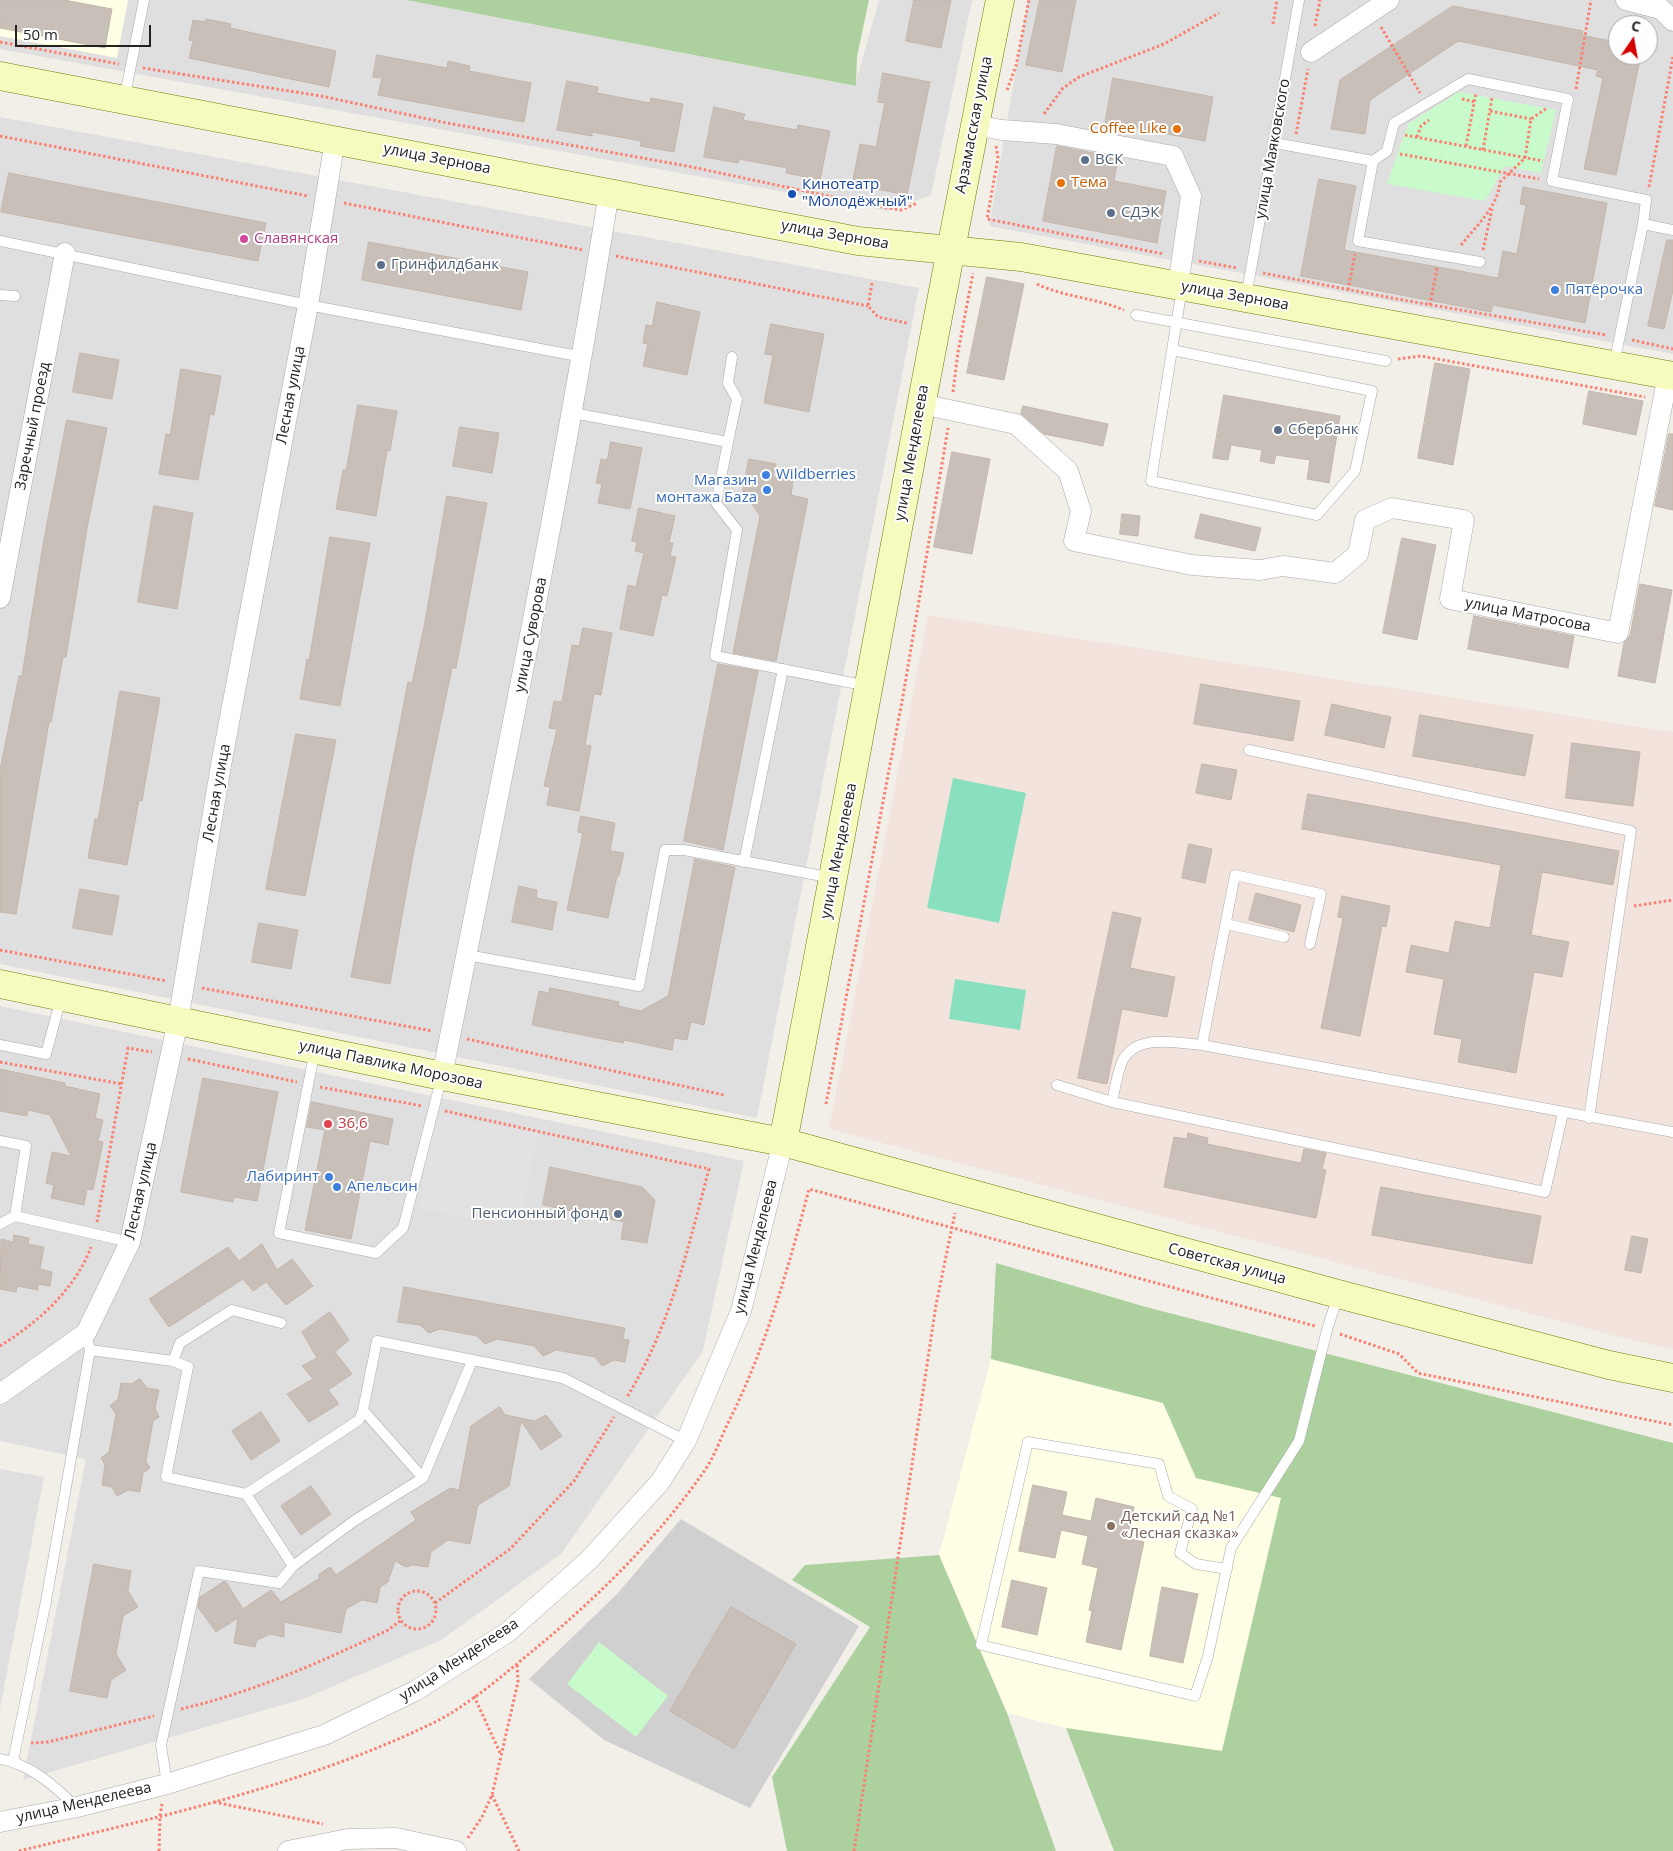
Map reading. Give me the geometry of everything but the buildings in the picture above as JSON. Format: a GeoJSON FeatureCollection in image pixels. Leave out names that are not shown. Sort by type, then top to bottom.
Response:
{"type":"FeatureCollection","features":[{"type":"Feature","properties":{"kind":"street","name":"Арзамасская улица"},"geometry":{"type":"LineString","coordinates":[[950,250],[985,127],[1000,0]]}},
{"type":"Feature","properties":{"kind":"street"},"geometry":{"type":"LineString","coordinates":[[1311,52],[1389,0]]}},
{"type":"Feature","properties":{"kind":"street"},"geometry":{"type":"LineString","coordinates":[[1626,0],[1661,9],[1673,21]]}},
{"type":"Feature","properties":{"kind":"street","name":"улица Зернова"},"geometry":{"type":"LineString","coordinates":[[0,76],[858,241],[1021,257],[1614,365],[1668,384]]}},
{"type":"Feature","properties":{"kind":"street"},"geometry":{"type":"LineString","coordinates":[[985,127],[1056,134],[1173,156],[1192,196],[1182,257],[1180,286]]}},
{"type":"Feature","properties":{"kind":"street","name":"Лесная улица"},"geometry":{"type":"LineString","coordinates":[[0,1394],[88,1341],[130,1242],[178,1021],[221,765],[308,305],[335,140]]}},
{"type":"Feature","properties":{"kind":"street","name":"улица Суворова"},"geometry":{"type":"LineString","coordinates":[[442,1076],[533,628],[583,357],[609,192]]}},
{"type":"Feature","properties":{"kind":"street","name":"улица Менделеева"},"geometry":{"type":"LineString","coordinates":[[0,1822],[77,1808],[167,1784],[324,1735],[415,1691],[508,1632],[589,1560],[660,1482],[686,1442],[741,1311],[783,1142],[834,879],[950,250]]}},
{"type":"Feature","properties":{"kind":"street","name":"Заречный проезд"},"geometry":{"type":"LineString","coordinates":[[0,598],[65,253]]}},
{"type":"Feature","properties":{"kind":"street","name":"улица Матросова"},"geometry":{"type":"LineString","coordinates":[[921,404],[1016,424],[1068,471],[1081,511],[1074,541],[1192,565],[1260,570],[1284,566],[1335,573],[1358,554],[1365,520],[1392,508],[1464,520],[1450,599],[1618,633],[1668,384]]}},
{"type":"Feature","properties":{"kind":"street","name":"улица Павлика Морозова"},"geometry":{"type":"LineString","coordinates":[[0,984],[442,1076],[783,1142]]}},
{"type":"Feature","properties":{"kind":"street","name":"Советская улица"},"geometry":{"type":"LineString","coordinates":[[783,1142],[961,1193],[1338,1294],[1609,1365],[1673,1378]]}},
{"type":"Feature","properties":{"kind":"street"},"geometry":{"type":"LineString","coordinates":[[288,1851],[348,1839],[396,1838],[460,1848]]}},
{"type":"Feature","properties":{"kind":"lane"},"geometry":{"type":"LineString","coordinates":[[124,100],[144,0]]}},
{"type":"Feature","properties":{"kind":"lane","name":"улица Маяковского"},"geometry":{"type":"LineString","coordinates":[[1246,298],[1299,0]]}},
{"type":"Feature","properties":{"kind":"lane"},"geometry":{"type":"LineString","coordinates":[[1275,143],[1372,161],[1387,151],[1394,123],[1468,79],[1564,99],[1552,181],[1646,200],[1643,224],[1614,365]]}},
{"type":"Feature","properties":{"kind":"lane"},"geometry":{"type":"LineString","coordinates":[[1372,161],[1358,241],[1480,262]]}},
{"type":"Feature","properties":{"kind":"lane"},"geometry":{"type":"LineString","coordinates":[[1643,224],[1673,230]]}},
{"type":"Feature","properties":{"kind":"lane"},"geometry":{"type":"LineString","coordinates":[[0,241],[308,305],[583,357]]}},
{"type":"Feature","properties":{"kind":"lane"},"geometry":{"type":"LineString","coordinates":[[1172,350],[1372,391],[1355,471],[1317,515],[1151,481],[1172,350],[1177,322],[1180,286]]}},
{"type":"Feature","properties":{"kind":"lane"},"geometry":{"type":"LineString","coordinates":[[0,295],[14,296]]}},
{"type":"Feature","properties":{"kind":"lane"},"geometry":{"type":"LineString","coordinates":[[1136,315],[1386,361]]}},
{"type":"Feature","properties":{"kind":"lane"},"geometry":{"type":"LineString","coordinates":[[732,357],[728,383],[737,399],[716,502],[737,530],[715,656],[869,686]]}},
{"type":"Feature","properties":{"kind":"lane"},"geometry":{"type":"LineString","coordinates":[[572,413],[728,442]]}},
{"type":"Feature","properties":{"kind":"lane"},"geometry":{"type":"LineString","coordinates":[[744,862],[783,669]]}},
{"type":"Feature","properties":{"kind":"lane"},"geometry":{"type":"LineString","coordinates":[[1249,750],[1631,831],[1588,1118]]}},
{"type":"Feature","properties":{"kind":"lane"},"geometry":{"type":"LineString","coordinates":[[467,955],[639,986],[665,850],[684,850],[834,879]]}},
{"type":"Feature","properties":{"kind":"lane"},"geometry":{"type":"LineString","coordinates":[[1202,1045],[1235,875],[1321,894],[1310,944]]}},
{"type":"Feature","properties":{"kind":"lane"},"geometry":{"type":"LineString","coordinates":[[1226,924],[1284,937]]}},
{"type":"Feature","properties":{"kind":"lane"},"geometry":{"type":"LineString","coordinates":[[0,1045],[46,1054],[62,997]]}},
{"type":"Feature","properties":{"kind":"lane"},"geometry":{"type":"LineString","coordinates":[[1112,1102],[1123,1059],[1138,1047],[1157,1041],[1202,1045],[1588,1118],[1673,1132]]}},
{"type":"Feature","properties":{"kind":"lane"},"geometry":{"type":"LineString","coordinates":[[315,1050],[279,1233],[376,1253],[403,1228],[442,1076]]}},
{"type":"Feature","properties":{"kind":"lane"},"geometry":{"type":"LineString","coordinates":[[1056,1085],[1112,1102],[1545,1192],[1563,1113]]}},
{"type":"Feature","properties":{"kind":"lane"},"geometry":{"type":"LineString","coordinates":[[0,1141],[26,1146],[15,1216]]}},
{"type":"Feature","properties":{"kind":"lane"},"geometry":{"type":"LineString","coordinates":[[0,1224],[15,1216],[130,1242]]}},
{"type":"Feature","properties":{"kind":"lane"},"geometry":{"type":"LineString","coordinates":[[1227,1569],[1196,1564],[1180,1553],[1192,1509],[1168,1496],[1159,1464],[1028,1442],[981,1645],[1195,1696],[1208,1656],[1227,1569],[1231,1548],[1299,1441],[1338,1294]]}},
{"type":"Feature","properties":{"kind":"lane"},"geometry":{"type":"LineString","coordinates":[[173,1361],[180,1343],[232,1310],[281,1323]]}},
{"type":"Feature","properties":{"kind":"lane"},"geometry":{"type":"LineString","coordinates":[[13,1761],[46,1601],[88,1341],[173,1361],[188,1367],[166,1477],[246,1494],[293,1566]]}},
{"type":"Feature","properties":{"kind":"lane"},"geometry":{"type":"LineString","coordinates":[[246,1494],[359,1420],[363,1410],[377,1341],[563,1378],[686,1442]]}},
{"type":"Feature","properties":{"kind":"lane"},"geometry":{"type":"LineString","coordinates":[[167,1784],[161,1744],[199,1571],[278,1583],[293,1566],[354,1521],[423,1478],[472,1361]]}},
{"type":"Feature","properties":{"kind":"lane"},"geometry":{"type":"LineString","coordinates":[[363,1410],[423,1478]]}},
{"type":"Feature","properties":{"kind":"lane"},"geometry":{"type":"LineString","coordinates":[[0,1759],[13,1761],[52,1783],[77,1808]]}},
{"type":"Feature","properties":{"kind":"path"},"geometry":{"type":"LineString","coordinates":[[1006,92],[1016,66],[1029,0]]}},
{"type":"Feature","properties":{"kind":"path"},"geometry":{"type":"LineString","coordinates":[[1273,24],[1277,0]]}},
{"type":"Feature","properties":{"kind":"path"},"geometry":{"type":"LineString","coordinates":[[1293,147],[1320,0]]}},
{"type":"Feature","properties":{"kind":"path"},"geometry":{"type":"LineString","coordinates":[[1490,111],[1531,120],[1564,99],[1576,88],[1591,0]]}},
{"type":"Feature","properties":{"kind":"path"},"geometry":{"type":"LineString","coordinates":[[1372,12],[1427,104]]}},
{"type":"Feature","properties":{"kind":"path"},"geometry":{"type":"LineString","coordinates":[[1030,132],[1063,88],[1079,76],[1164,44],[1218,13]]}},
{"type":"Feature","properties":{"kind":"path"},"geometry":{"type":"LineString","coordinates":[[0,42],[197,79],[321,96],[447,122],[687,166],[887,208],[901,210],[917,203]]}},
{"type":"Feature","properties":{"kind":"path"},"geometry":{"type":"LineString","coordinates":[[1646,200],[1673,57]]}},
{"type":"Feature","properties":{"kind":"path"},"geometry":{"type":"LineString","coordinates":[[1466,146],[1478,82]]}},
{"type":"Feature","properties":{"kind":"path"},"geometry":{"type":"LineString","coordinates":[[1668,86],[1673,83]]}},
{"type":"Feature","properties":{"kind":"path"},"geometry":{"type":"LineString","coordinates":[[1482,150],[1495,85]]}},
{"type":"Feature","properties":{"kind":"path"},"geometry":{"type":"LineString","coordinates":[[1461,99],[1475,102]]}},
{"type":"Feature","properties":{"kind":"path"},"geometry":{"type":"LineString","coordinates":[[1417,137],[1421,126],[1437,115]]}},
{"type":"Feature","properties":{"kind":"path"},"geometry":{"type":"LineString","coordinates":[[1451,257],[1492,206],[1499,194],[1500,182],[1525,158],[1531,120]]}},
{"type":"Feature","properties":{"kind":"path"},"geometry":{"type":"LineString","coordinates":[[985,127],[998,158],[987,219],[1348,290],[1673,348]]}},
{"type":"Feature","properties":{"kind":"path"},"geometry":{"type":"LineString","coordinates":[[1392,132],[1555,164]]}},
{"type":"Feature","properties":{"kind":"path"},"geometry":{"type":"LineString","coordinates":[[0,136],[868,306],[878,317],[908,323]]}},
{"type":"Feature","properties":{"kind":"path"},"geometry":{"type":"LineString","coordinates":[[1387,151],[1552,181]]}},
{"type":"Feature","properties":{"kind":"path"},"geometry":{"type":"LineString","coordinates":[[1480,262],[1492,206]]}},
{"type":"Feature","properties":{"kind":"path"},"geometry":{"type":"LineString","coordinates":[[1348,290],[1358,241]]}},
{"type":"Feature","properties":{"kind":"path"},"geometry":{"type":"LineString","coordinates":[[1430,305],[1439,255]]}},
{"type":"Feature","properties":{"kind":"path"},"geometry":{"type":"LineString","coordinates":[[826,1104],[903,696],[951,411],[958,352],[974,270],[982,271]]}},
{"type":"Feature","properties":{"kind":"path"},"geometry":{"type":"LineString","coordinates":[[1033,282],[1048,290],[1106,302],[1136,315]]}},
{"type":"Feature","properties":{"kind":"path"},"geometry":{"type":"LineString","coordinates":[[868,306],[872,283]]}},
{"type":"Feature","properties":{"kind":"path"},"geometry":{"type":"LineString","coordinates":[[1386,361],[1422,356],[1668,384]]}},
{"type":"Feature","properties":{"kind":"path"},"geometry":{"type":"LineString","coordinates":[[1620,907],[1673,900]]}},
{"type":"Feature","properties":{"kind":"path"},"geometry":{"type":"LineString","coordinates":[[0,950],[451,1035],[492,1046],[724,1095]]}},
{"type":"Feature","properties":{"kind":"path"},"geometry":{"type":"LineString","coordinates":[[0,1062],[122,1084]]}},
{"type":"Feature","properties":{"kind":"path"},"geometry":{"type":"LineString","coordinates":[[18,1851],[213,1802],[323,1769],[435,1722],[517,1664],[587,1606],[649,1541],[706,1468],[749,1381],[772,1318],[809,1189],[1327,1330],[1399,1354],[1418,1373],[1673,1425]]}},
{"type":"Feature","properties":{"kind":"path"},"geometry":{"type":"LineString","coordinates":[[854,1851],[936,1305],[951,1228],[961,1193]]}},
{"type":"Feature","properties":{"kind":"path"},"geometry":{"type":"LineString","coordinates":[[419,1590],[432,1597],[436,1617],[426,1627],[412,1629],[400,1621],[397,1609],[401,1598],[406,1594],[419,1590]]}},
{"type":"Feature","properties":{"kind":"path"},"geometry":{"type":"LineString","coordinates":[[16,1744],[48,1742],[126,1725],[169,1712],[220,1700],[256,1688],[356,1645],[388,1630],[400,1621]]}},
{"type":"Feature","properties":{"kind":"path"},"geometry":{"type":"LineString","coordinates":[[460,1848],[482,1817],[492,1795],[518,1682],[517,1664]]}},
{"type":"Feature","properties":{"kind":"path"},"geometry":{"type":"LineString","coordinates":[[474,1696],[501,1754]]}},
{"type":"Feature","properties":{"kind":"path"},"geometry":{"type":"LineString","coordinates":[[159,1851],[160,1816],[167,1784]]}},
{"type":"Feature","properties":{"kind":"path"},"geometry":{"type":"LineString","coordinates":[[492,1795],[519,1851]]}},
{"type":"Feature","properties":{"kind":"path"},"geometry":{"type":"LineString","coordinates":[[213,1802],[328,1825]]}},
{"type":"Feature","properties":{"kind":"shaded area"},"geometry":{"type":"Polygon","coordinates":[[[0,0],[406,0],[855,86],[879,0],[972,0],[931,195],[888,211],[0,49],[0,0]]]}},
{"type":"Feature","properties":{"kind":"shaded area"},"geometry":{"type":"Polygon","coordinates":[[[0,0],[128,0],[117,58],[0,36],[0,0]]]}},
{"type":"Feature","properties":{"kind":"shaded area"},"geometry":{"type":"Polygon","coordinates":[[[1028,0],[1673,0],[1673,354],[989,226],[1028,0]]]}},
{"type":"Feature","properties":{"kind":"shaded area"},"geometry":{"type":"Polygon","coordinates":[[[0,117],[919,288],[757,1118],[0,964],[0,117]]]}},
{"type":"Feature","properties":{"kind":"shaded area"},"geometry":{"type":"Polygon","coordinates":[[[928,615],[1673,732],[1673,1349],[1631,1340],[829,1129],[928,615]]]}},
{"type":"Feature","properties":{"kind":"shaded area"},"geometry":{"type":"Polygon","coordinates":[[[0,1006],[744,1161],[703,1351],[561,1554],[441,1640],[303,1699],[23,1780],[86,1459],[0,1441],[0,1006]]]}},
{"type":"Feature","properties":{"kind":"shaded area"},"geometry":{"type":"Polygon","coordinates":[[[435,1113],[538,1133],[522,1217],[500,1212],[497,1223],[417,1208],[435,1113]]]}},
{"type":"Feature","properties":{"kind":"shaded area","name":"Детский сад №1 «Лесная сказка»"},"geometry":{"type":"Polygon","coordinates":[[[991,1359],[1163,1403],[1196,1478],[1281,1497],[1222,1751],[1066,1728],[1007,1713],[939,1555],[991,1359]]]}},
{"type":"Feature","properties":{"kind":"shaded area"},"geometry":{"type":"Polygon","coordinates":[[[0,1469],[44,1477],[0,1709],[0,1469]]]}},
{"type":"Feature","properties":{"kind":"shaded area"},"geometry":{"type":"Polygon","coordinates":[[[681,1519],[859,1626],[750,1808],[604,1740],[529,1679],[617,1594],[681,1519]]]}},
{"type":"Feature","properties":{"kind":"green space"},"geometry":{"type":"Polygon","coordinates":[[[406,0],[869,0],[857,57],[856,86],[406,0]]]}},
{"type":"Feature","properties":{"kind":"green space"},"geometry":{"type":"Polygon","coordinates":[[[1459,92],[1556,110],[1541,173],[1505,166],[1485,201],[1387,184],[1408,124],[1459,92]]]}},
{"type":"Feature","properties":{"kind":"green space"},"geometry":{"type":"Polygon","coordinates":[[[953,778],[1026,793],[999,923],[927,908],[953,778]]]}},
{"type":"Feature","properties":{"kind":"green space"},"geometry":{"type":"Polygon","coordinates":[[[955,979],[1026,990],[1020,1030],[949,1019],[955,979]]]}},
{"type":"Feature","properties":{"kind":"green space"},"geometry":{"type":"Polygon","coordinates":[[[996,1263],[1146,1307],[1673,1443],[1673,1851],[1114,1851],[1066,1728],[1222,1751],[1281,1498],[1196,1478],[1163,1403],[991,1359],[996,1263]]]}},
{"type":"Feature","properties":{"kind":"green space"},"geometry":{"type":"Polygon","coordinates":[[[939,1555],[1007,1713],[1056,1851],[787,1851],[772,1777],[870,1627],[792,1580],[805,1565],[939,1555]]]}},
{"type":"Feature","properties":{"kind":"green space"},"geometry":{"type":"Polygon","coordinates":[[[599,1642],[668,1696],[636,1737],[567,1684],[599,1642]]]}},
{"type":"Feature","properties":{"kind":"place","name":"Coffee Like"},"geometry":{"type":"Point","coordinates":[1177,129]}},
{"type":"Feature","properties":{"kind":"place","name":"ВСК"},"geometry":{"type":"Point","coordinates":[1085,160]}},
{"type":"Feature","properties":{"kind":"place","name":"Тема"},"geometry":{"type":"Point","coordinates":[1061,183]}},
{"type":"Feature","properties":{"kind":"place","name":"Кинотеатр \"Молодёжный\""},"geometry":{"type":"Point","coordinates":[792,194]}},
{"type":"Feature","properties":{"kind":"place","name":"СДЭК"},"geometry":{"type":"Point","coordinates":[1111,213]}},
{"type":"Feature","properties":{"kind":"place","name":"Славянская"},"geometry":{"type":"Point","coordinates":[244,239]}},
{"type":"Feature","properties":{"kind":"place","name":"Гринфилдбанк"},"geometry":{"type":"Point","coordinates":[381,265]}},
{"type":"Feature","properties":{"kind":"place","name":"Пятёрочка"},"geometry":{"type":"Point","coordinates":[1555,290]}},
{"type":"Feature","properties":{"kind":"place","name":"Сбербанк"},"geometry":{"type":"Point","coordinates":[1278,430]}},
{"type":"Feature","properties":{"kind":"place","name":"Wildberries"},"geometry":{"type":"Point","coordinates":[766,475]}},
{"type":"Feature","properties":{"kind":"place","name":"Магазин монтажа Баzа"},"geometry":{"type":"Point","coordinates":[767,490]}},
{"type":"Feature","properties":{"kind":"place","name":"36,6"},"geometry":{"type":"Point","coordinates":[328,1124]}},
{"type":"Feature","properties":{"kind":"place","name":"Лабиринт"},"geometry":{"type":"Point","coordinates":[329,1177]}},
{"type":"Feature","properties":{"kind":"place","name":"Апельсин"},"geometry":{"type":"Point","coordinates":[337,1187]}},
{"type":"Feature","properties":{"kind":"place","name":"Пенсионный фонд"},"geometry":{"type":"Point","coordinates":[618,1214]}},
{"type":"Feature","properties":{"kind":"place","name":"Детский сад №1 «Лесная сказка»"},"geometry":{"type":"Point","coordinates":[1111,1526]}}]}
